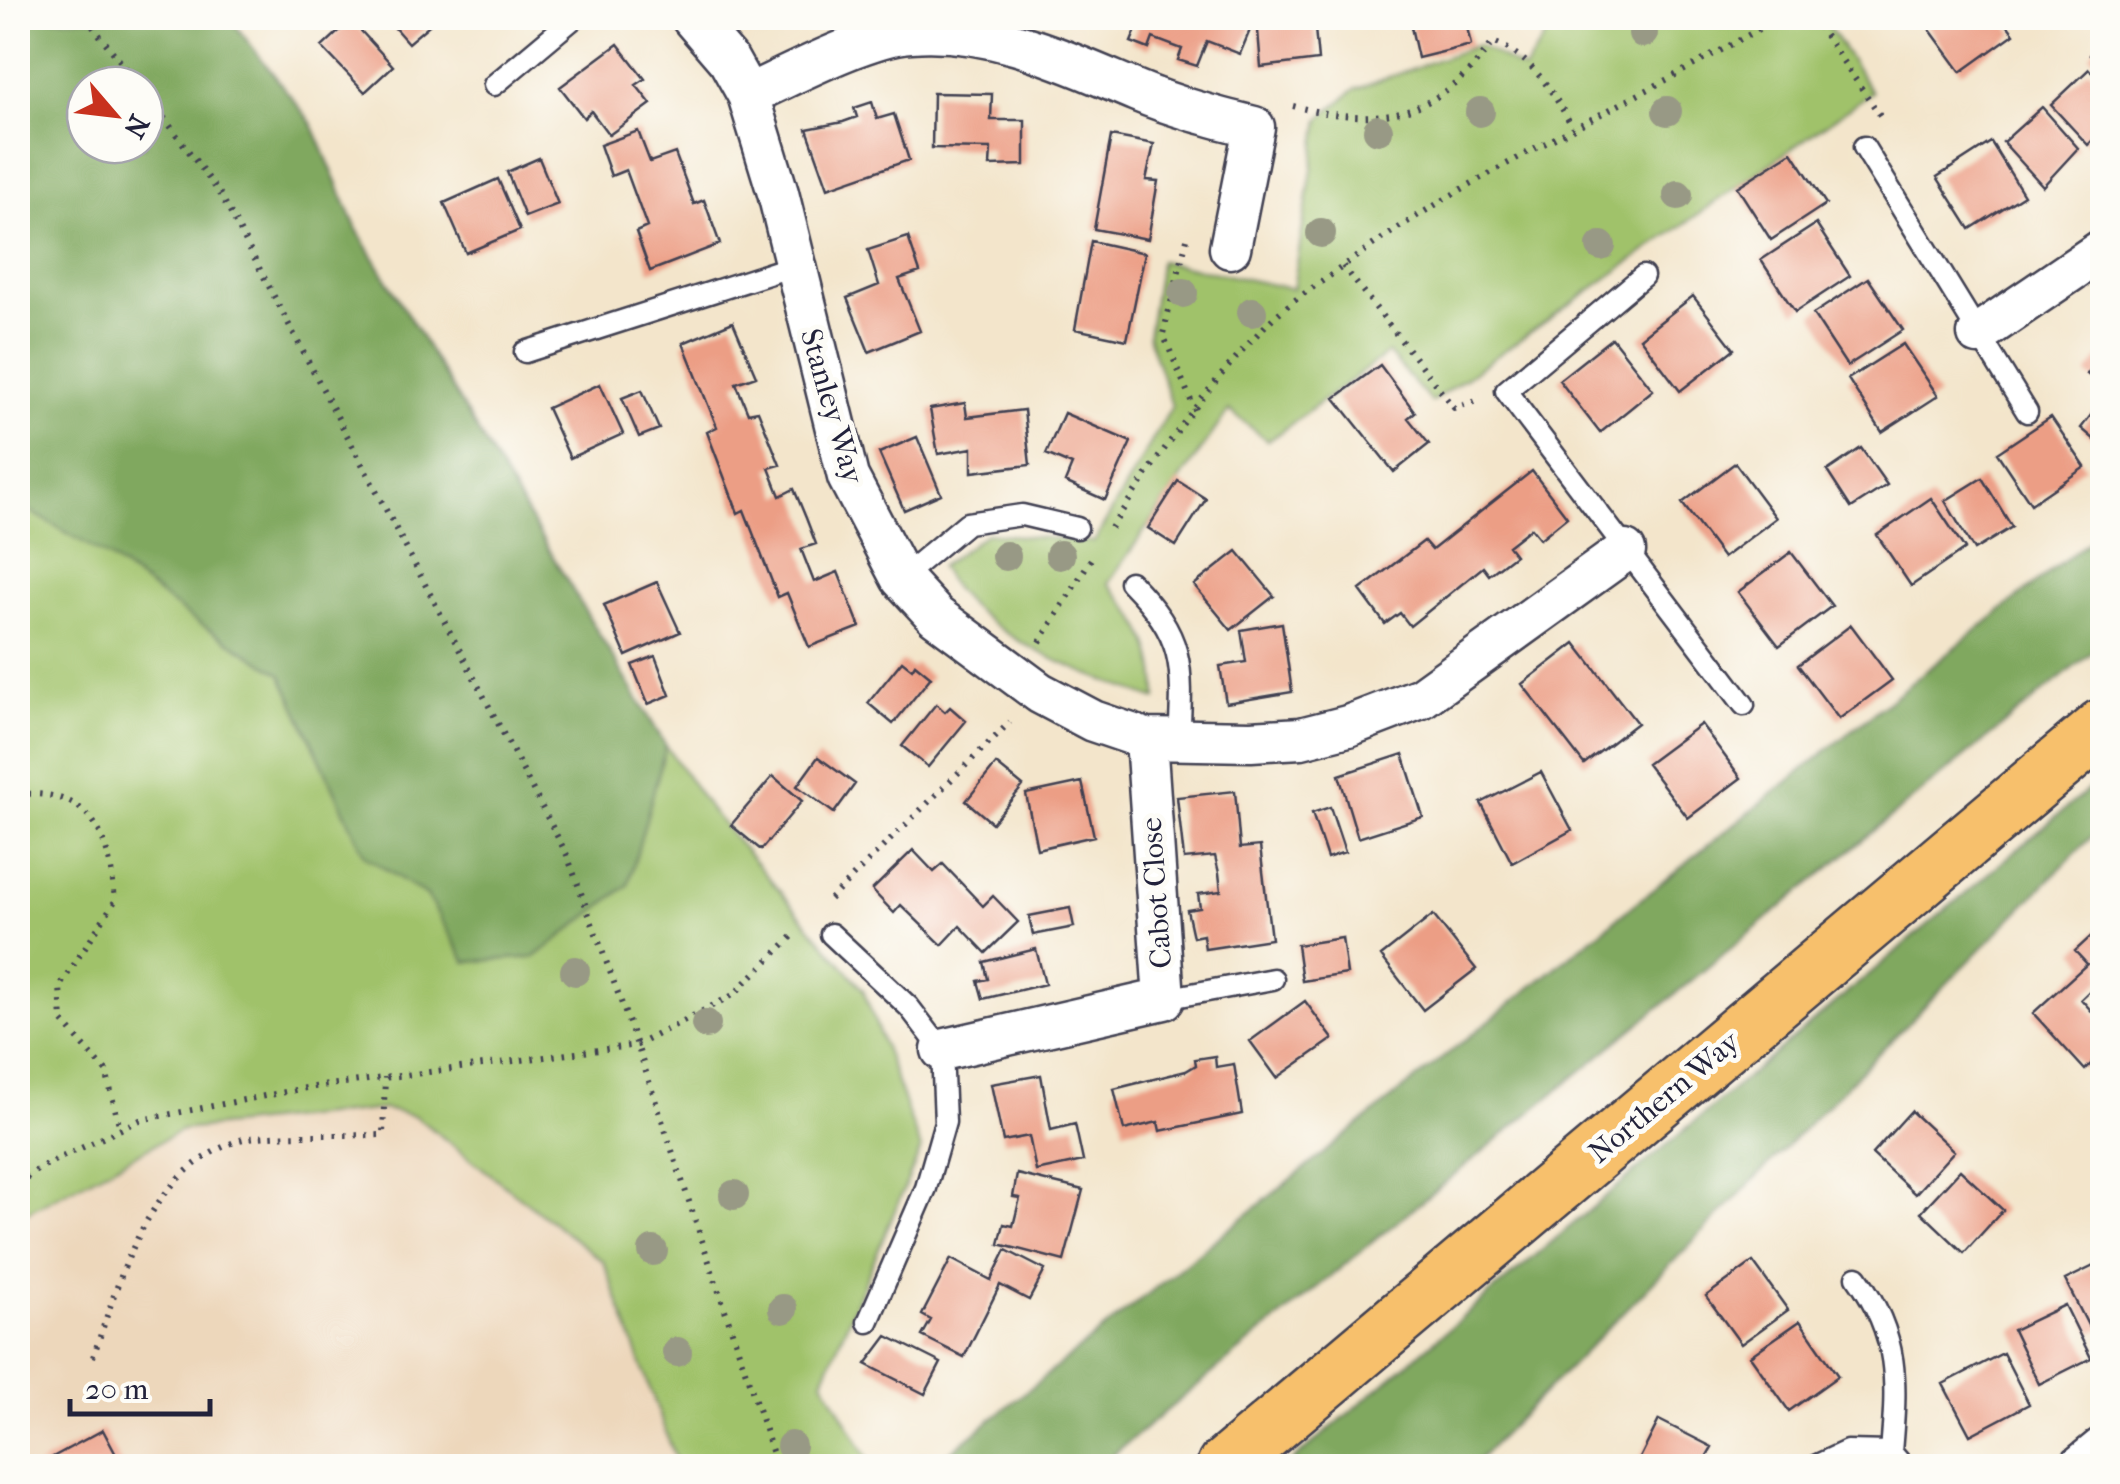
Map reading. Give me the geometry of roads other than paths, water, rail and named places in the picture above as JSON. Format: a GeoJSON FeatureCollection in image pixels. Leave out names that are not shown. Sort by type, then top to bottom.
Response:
{"type":"FeatureCollection","features":[{"type":"Feature","properties":{"kind":"main road","name":"Northern Way"},"geometry":{"type":"LineString","coordinates":[[1226,1466],[2102,727]]}},
{"type":"Feature","properties":{"kind":"street","name":"Stanley Way"},"geometry":{"type":"LineString","coordinates":[[692,18],[729,61],[748,95],[778,192],[793,266],[848,477],[901,578],[936,616],[1029,686],[1092,721],[1162,741],[1301,738],[1348,726],[1421,698],[1626,551]]}},
{"type":"Feature","properties":{"kind":"street"},"geometry":{"type":"LineString","coordinates":[[748,95],[826,59],[909,32],[984,36],[1057,55],[1188,111],[1254,127],[1230,248]]}},
{"type":"Feature","properties":{"kind":"street"},"geometry":{"type":"LineString","coordinates":[[1978,334],[2102,250]]}},
{"type":"Feature","properties":{"kind":"street","name":"Cabot Close"},"geometry":{"type":"LineString","coordinates":[[942,1050],[1164,999],[1162,741]]}},
{"type":"Feature","properties":{"kind":"street"},"geometry":{"type":"LineString","coordinates":[[2080,1466],[2102,1448]]}},
{"type":"Feature","properties":{"kind":"lane"},"geometry":{"type":"LineString","coordinates":[[494,85],[574,18]]}},
{"type":"Feature","properties":{"kind":"lane"},"geometry":{"type":"LineString","coordinates":[[1864,147],[2027,412]]}},
{"type":"Feature","properties":{"kind":"lane"},"geometry":{"type":"LineString","coordinates":[[525,352],[793,266]]}},
{"type":"Feature","properties":{"kind":"lane"},"geometry":{"type":"LineString","coordinates":[[1642,276],[1506,391],[1744,705]]}},
{"type":"Feature","properties":{"kind":"lane"},"geometry":{"type":"LineString","coordinates":[[901,578],[966,523],[1022,515],[1077,528]]}},
{"type":"Feature","properties":{"kind":"lane"},"geometry":{"type":"LineString","coordinates":[[1130,582],[1163,615],[1177,645],[1162,741]]}},
{"type":"Feature","properties":{"kind":"lane"},"geometry":{"type":"LineString","coordinates":[[831,934],[909,1007],[942,1050],[944,1122],[931,1172],[868,1322]]}},
{"type":"Feature","properties":{"kind":"lane"},"geometry":{"type":"LineString","coordinates":[[1164,999],[1272,979]]}},
{"type":"Feature","properties":{"kind":"lane"},"geometry":{"type":"LineString","coordinates":[[1815,1466],[1847,1452],[1897,1459],[1894,1354],[1880,1308],[1858,1277]]}}]}
